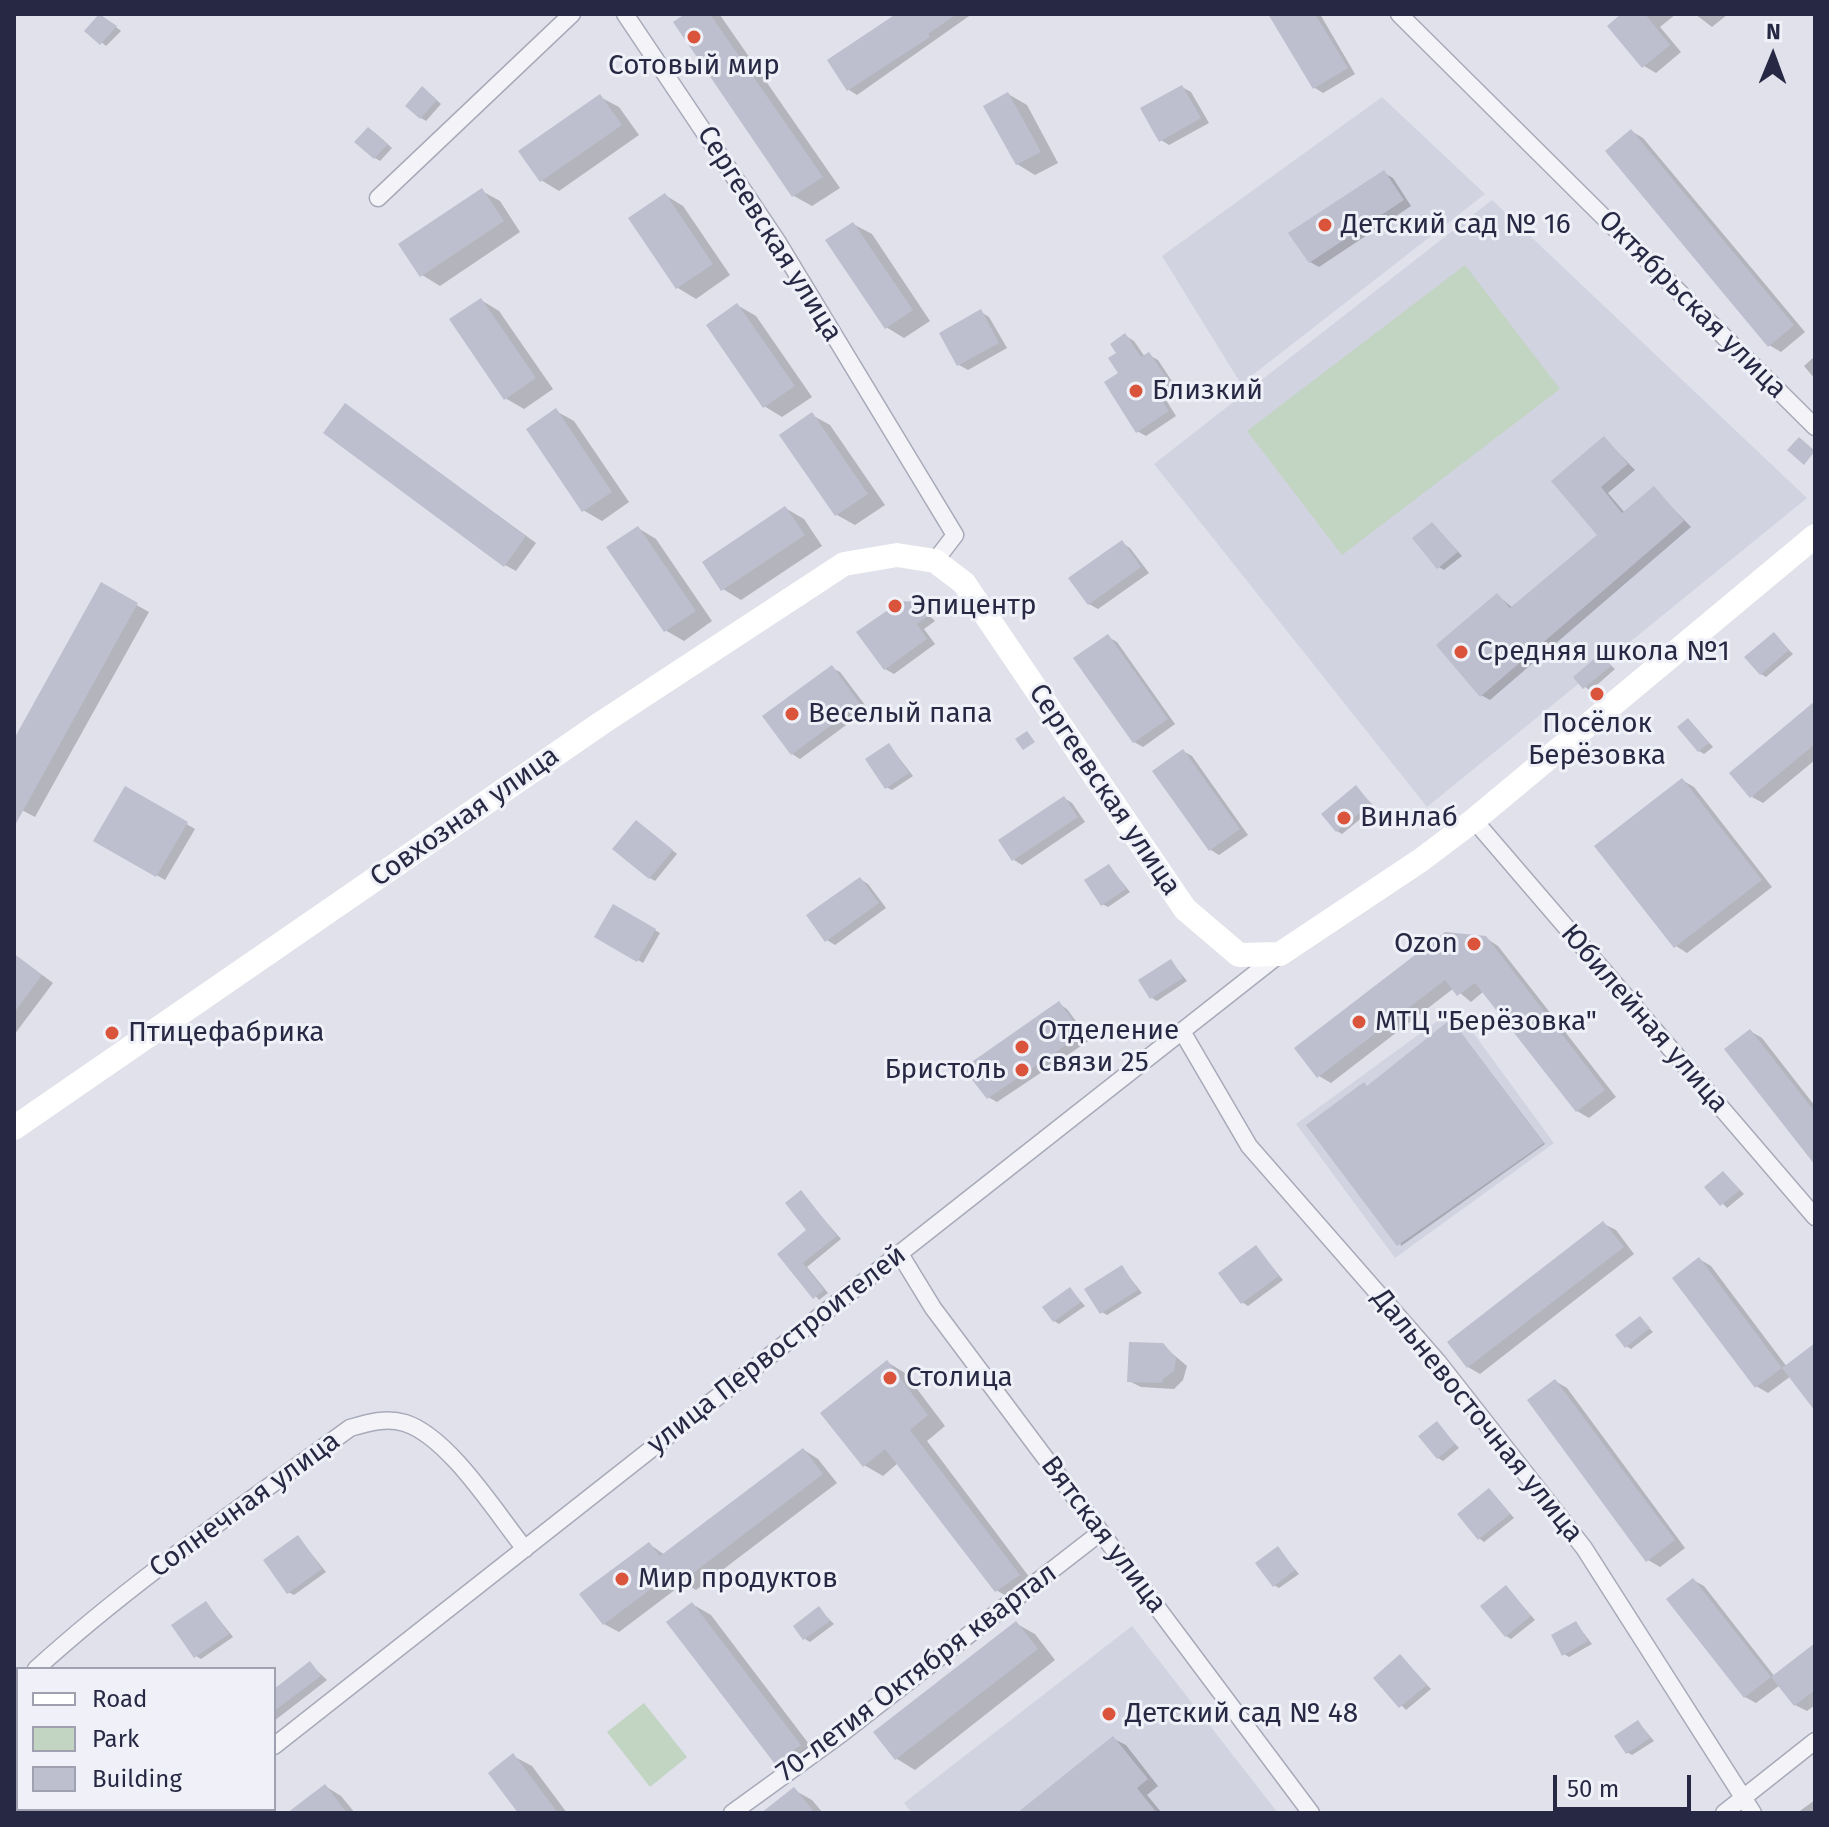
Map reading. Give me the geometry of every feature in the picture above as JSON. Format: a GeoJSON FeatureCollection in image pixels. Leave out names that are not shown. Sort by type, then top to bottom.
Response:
{"type":"FeatureCollection","features":[{"type":"Feature","properties":{"kind":"main road"},"geometry":{"type":"LineString","coordinates":[[1280,954],[1421,860],[1474,820],[1815,536]]}},
{"type":"Feature","properties":{"kind":"main road","name":"Совхозная улица"},"geometry":{"type":"LineString","coordinates":[[14,1128],[600,724],[844,564],[897,555],[935,561]]}},
{"type":"Feature","properties":{"kind":"main road","name":"Сергеевская улица"},"geometry":{"type":"LineString","coordinates":[[935,561],[964,583],[1185,909],[1239,955],[1280,954]]}},
{"type":"Feature","properties":{"kind":"street"},"geometry":{"type":"LineString","coordinates":[[378,198],[572,14]]}},
{"type":"Feature","properties":{"kind":"street","name":"Сергеевская улица"},"geometry":{"type":"LineString","coordinates":[[625,14],[777,241],[955,535],[935,561]]}},
{"type":"Feature","properties":{"kind":"street","name":"Октябрьская улица"},"geometry":{"type":"LineString","coordinates":[[1399,14],[1815,427]]}},
{"type":"Feature","properties":{"kind":"street","name":"Юбилейная улица"},"geometry":{"type":"LineString","coordinates":[[1474,820],[1815,1217]]}},
{"type":"Feature","properties":{"kind":"street","name":"улица Первостроителей"},"geometry":{"type":"LineString","coordinates":[[276,1744],[900,1254],[1093,1098],[1183,1033],[1280,954]]}},
{"type":"Feature","properties":{"kind":"street","name":"Дальневосточная улица"},"geometry":{"type":"LineString","coordinates":[[1183,1033],[1249,1146],[1438,1362],[1584,1548],[1753,1813]]}},
{"type":"Feature","properties":{"kind":"street","name":"Вятская улица"},"geometry":{"type":"LineString","coordinates":[[900,1254],[933,1308],[1311,1813]]}},
{"type":"Feature","properties":{"kind":"street","name":"Солнечная улица"},"geometry":{"type":"LineString","coordinates":[[38,1667],[82,1627],[202,1535],[350,1428],[375,1420],[403,1422],[426,1433],[459,1466],[525,1549]]}},
{"type":"Feature","properties":{"kind":"street","name":"70-летия Октября квартал"},"geometry":{"type":"LineString","coordinates":[[732,1813],[841,1734],[1101,1532]]}},
{"type":"Feature","properties":{"kind":"street"},"geometry":{"type":"LineString","coordinates":[[1724,1813],[1815,1741]]}},
{"type":"Feature","properties":{"kind":"shaded area","name":"Детский сад № 16"},"geometry":{"type":"Polygon","coordinates":[[[1382,97],[1485,194],[1241,384],[1162,256],[1382,97]]]}},
{"type":"Feature","properties":{"kind":"shaded area","name":"Средняя школа №1"},"geometry":{"type":"Polygon","coordinates":[[[1492,200],[1807,498],[1427,807],[1154,464],[1492,200]]]}},
{"type":"Feature","properties":{"kind":"shaded area"},"geometry":{"type":"Polygon","coordinates":[[[1455,1008],[1554,1143],[1395,1258],[1296,1124],[1455,1008]]]}},
{"type":"Feature","properties":{"kind":"shaded area","name":"Детский сад № 48"},"geometry":{"type":"Polygon","coordinates":[[[1132,1626],[1278,1813],[912,1813],[904,1803],[1132,1626]]]}},
{"type":"Feature","properties":{"kind":"green space"},"geometry":{"type":"Polygon","coordinates":[[[1465,265],[1560,389],[1342,555],[1247,431],[1465,265]]]}},
{"type":"Feature","properties":{"kind":"green space"},"geometry":{"type":"Polygon","coordinates":[[[644,1703],[687,1757],[650,1787],[607,1732],[644,1703]]]}},
{"type":"Feature","properties":{"kind":"building"},"geometry":{"type":"Polygon","coordinates":[[[99,14],[117,26],[100,45],[84,31],[99,14]]]}},
{"type":"Feature","properties":{"kind":"building"},"geometry":{"type":"Polygon","coordinates":[[[685,14],[710,14],[823,177],[792,197],[673,22],[685,14]]]}},
{"type":"Feature","properties":{"kind":"building"},"geometry":{"type":"Polygon","coordinates":[[[896,14],[957,14],[928,34],[930,37],[847,91],[827,60],[896,14]]]}},
{"type":"Feature","properties":{"kind":"building"},"geometry":{"type":"Polygon","coordinates":[[[1268,14],[1315,14],[1348,68],[1313,89],[1268,14]]]}},
{"type":"Feature","properties":{"kind":"building"},"geometry":{"type":"Polygon","coordinates":[[[1621,14],[1645,14],[1670,45],[1642,68],[1607,26],[1621,14]]]}},
{"type":"Feature","properties":{"kind":"building"},"geometry":{"type":"Polygon","coordinates":[[[1182,85],[1201,118],[1159,142],[1140,108],[1182,85]]]}},
{"type":"Feature","properties":{"kind":"building"},"geometry":{"type":"Polygon","coordinates":[[[422,86],[437,100],[420,119],[405,106],[422,86]]]}},
{"type":"Feature","properties":{"kind":"building"},"geometry":{"type":"Polygon","coordinates":[[[1008,92],[1041,152],[1016,165],[983,106],[1008,92]]]}},
{"type":"Feature","properties":{"kind":"building"},"geometry":{"type":"Polygon","coordinates":[[[600,94],[622,125],[540,182],[518,151],[600,94]]]}},
{"type":"Feature","properties":{"kind":"building"},"geometry":{"type":"Polygon","coordinates":[[[368,127],[388,144],[374,159],[354,142],[368,127]]]}},
{"type":"Feature","properties":{"kind":"building"},"geometry":{"type":"Polygon","coordinates":[[[1631,129],[1794,325],[1768,347],[1605,151],[1631,129]]]}},
{"type":"Feature","properties":{"kind":"building"},"geometry":{"type":"Polygon","coordinates":[[[1384,170],[1404,200],[1309,263],[1288,233],[1384,170]]]}},
{"type":"Feature","properties":{"kind":"building"},"geometry":{"type":"Polygon","coordinates":[[[482,188],[504,221],[420,277],[398,244],[482,188]]]}},
{"type":"Feature","properties":{"kind":"building"},"geometry":{"type":"Polygon","coordinates":[[[665,193],[713,264],[676,289],[628,218],[665,193]]]}},
{"type":"Feature","properties":{"kind":"building"},"geometry":{"type":"Polygon","coordinates":[[[853,222],[913,310],[885,329],[825,240],[853,222]]]}},
{"type":"Feature","properties":{"kind":"building"},"geometry":{"type":"Polygon","coordinates":[[[481,298],[536,378],[504,400],[449,319],[481,298]]]}},
{"type":"Feature","properties":{"kind":"building"},"geometry":{"type":"Polygon","coordinates":[[[737,303],[795,386],[763,408],[706,325],[737,303]]]}},
{"type":"Feature","properties":{"kind":"building"},"geometry":{"type":"Polygon","coordinates":[[[981,309],[999,343],[957,366],[939,333],[981,309]]]}},
{"type":"Feature","properties":{"kind":"building"},"geometry":{"type":"Polygon","coordinates":[[[1125,333],[1141,357],[1149,352],[1172,386],[1158,395],[1169,411],[1136,433],[1104,382],[1118,373],[1108,358],[1116,353],[1110,344],[1125,333]]]}},
{"type":"Feature","properties":{"kind":"building"},"geometry":{"type":"Polygon","coordinates":[[[345,403],[526,536],[504,567],[323,433],[345,403]]]}},
{"type":"Feature","properties":{"kind":"building"},"geometry":{"type":"Polygon","coordinates":[[[556,408],[612,492],[582,512],[526,429],[556,408]]]}},
{"type":"Feature","properties":{"kind":"building"},"geometry":{"type":"Polygon","coordinates":[[[812,412],[868,494],[835,516],[779,435],[812,412]]]}},
{"type":"Feature","properties":{"kind":"building"},"geometry":{"type":"Polygon","coordinates":[[[1604,436],[1628,464],[1601,487],[1622,513],[1654,486],[1684,521],[1480,697],[1436,645],[1497,593],[1510,608],[1597,535],[1551,481],[1604,436]]]}},
{"type":"Feature","properties":{"kind":"building"},"geometry":{"type":"Polygon","coordinates":[[[1799,437],[1815,451],[1804,465],[1787,450],[1799,437]]]}},
{"type":"Feature","properties":{"kind":"building"},"geometry":{"type":"Polygon","coordinates":[[[785,506],[805,535],[721,591],[702,562],[785,506]]]}},
{"type":"Feature","properties":{"kind":"building"},"geometry":{"type":"Polygon","coordinates":[[[1432,522],[1458,552],[1437,569],[1412,538],[1432,522]]]}},
{"type":"Feature","properties":{"kind":"building"},"geometry":{"type":"Polygon","coordinates":[[[638,526],[696,611],[664,632],[606,547],[638,526]]]}},
{"type":"Feature","properties":{"kind":"building"},"geometry":{"type":"Polygon","coordinates":[[[1122,540],[1141,567],[1088,605],[1068,578],[1122,540]]]}},
{"type":"Feature","properties":{"kind":"building"},"geometry":{"type":"Polygon","coordinates":[[[101,582],[138,603],[14,827],[14,739],[101,582]]]}},
{"type":"Feature","properties":{"kind":"building"},"geometry":{"type":"Polygon","coordinates":[[[901,601],[918,602],[928,616],[917,624],[927,639],[884,670],[856,632],[901,601]]]}},
{"type":"Feature","properties":{"kind":"building"},"geometry":{"type":"Polygon","coordinates":[[[1774,632],[1789,650],[1760,675],[1744,657],[1774,632]]]}},
{"type":"Feature","properties":{"kind":"building"},"geometry":{"type":"Polygon","coordinates":[[[1108,634],[1168,719],[1133,743],[1073,658],[1108,634]]]}},
{"type":"Feature","properties":{"kind":"building"},"geometry":{"type":"Polygon","coordinates":[[[1600,654],[1611,666],[1583,689],[1573,677],[1600,654]]]}},
{"type":"Feature","properties":{"kind":"building"},"geometry":{"type":"Polygon","coordinates":[[[832,665],[860,704],[791,755],[762,716],[832,665]]]}},
{"type":"Feature","properties":{"kind":"building"},"geometry":{"type":"Polygon","coordinates":[[[1815,701],[1815,744],[1750,798],[1729,773],[1815,701]]]}},
{"type":"Feature","properties":{"kind":"building"},"geometry":{"type":"Polygon","coordinates":[[[1688,718],[1709,743],[1698,752],[1677,727],[1688,718]]]}},
{"type":"Feature","properties":{"kind":"building"},"geometry":{"type":"Polygon","coordinates":[[[1027,731],[1035,742],[1023,750],[1015,739],[1027,731]]]}},
{"type":"Feature","properties":{"kind":"building"},"geometry":{"type":"Polygon","coordinates":[[[889,743],[909,773],[885,789],[865,759],[889,743]]]}},
{"type":"Feature","properties":{"kind":"building"},"geometry":{"type":"Polygon","coordinates":[[[1183,749],[1240,829],[1209,851],[1152,771],[1183,749]]]}},
{"type":"Feature","properties":{"kind":"building"},"geometry":{"type":"Polygon","coordinates":[[[1682,778],[1762,880],[1674,948],[1594,846],[1682,778]]]}},
{"type":"Feature","properties":{"kind":"building"},"geometry":{"type":"Polygon","coordinates":[[[1356,785],[1371,804],[1336,832],[1321,814],[1356,785]]]}},
{"type":"Feature","properties":{"kind":"building"},"geometry":{"type":"Polygon","coordinates":[[[125,786],[188,822],[156,877],[93,841],[125,786]]]}},
{"type":"Feature","properties":{"kind":"building"},"geometry":{"type":"Polygon","coordinates":[[[1064,796],[1078,817],[1012,861],[998,840],[1064,796]]]}},
{"type":"Feature","properties":{"kind":"building"},"geometry":{"type":"Polygon","coordinates":[[[636,820],[673,850],[649,879],[612,849],[636,820]]]}},
{"type":"Feature","properties":{"kind":"building"},"geometry":{"type":"Polygon","coordinates":[[[1109,864],[1126,889],[1101,906],[1084,880],[1109,864]]]}},
{"type":"Feature","properties":{"kind":"building"},"geometry":{"type":"Polygon","coordinates":[[[860,877],[879,903],[825,942],[806,915],[860,877]]]}},
{"type":"Feature","properties":{"kind":"building"},"geometry":{"type":"Polygon","coordinates":[[[613,904],[656,929],[637,962],[594,937],[613,904]]]}},
{"type":"Feature","properties":{"kind":"building","name":"МТЦ \"Берёзовка\""},"geometry":{"type":"Polygon","coordinates":[[[1445,932],[1486,936],[1605,1090],[1576,1112],[1475,983],[1457,996],[1445,980],[1317,1078],[1294,1048],[1445,932]]]}},
{"type":"Feature","properties":{"kind":"building"},"geometry":{"type":"Polygon","coordinates":[[[14,954],[42,975],[14,1013],[14,954]]]}},
{"type":"Feature","properties":{"kind":"building"},"geometry":{"type":"Polygon","coordinates":[[[1171,959],[1183,978],[1150,999],[1138,980],[1171,959]]]}},
{"type":"Feature","properties":{"kind":"building"},"geometry":{"type":"Polygon","coordinates":[[[1059,1001],[1082,1034],[987,1099],[963,1068],[1059,1001]]]}},
{"type":"Feature","properties":{"kind":"building"},"geometry":{"type":"Polygon","coordinates":[[[1451,1019],[1544,1143],[1397,1246],[1306,1125],[1364,1082],[1367,1086],[1451,1019]]]}},
{"type":"Feature","properties":{"kind":"building"},"geometry":{"type":"Polygon","coordinates":[[[1750,1029],[1815,1112],[1815,1165],[1724,1049],[1750,1029]]]}},
{"type":"Feature","properties":{"kind":"building"},"geometry":{"type":"Polygon","coordinates":[[[1723,1171],[1740,1190],[1720,1206],[1704,1187],[1723,1171]]]}},
{"type":"Feature","properties":{"kind":"building"},"geometry":{"type":"Polygon","coordinates":[[[801,1190],[837,1236],[803,1263],[824,1290],[813,1299],[777,1254],[806,1230],[785,1203],[801,1190]]]}},
{"type":"Feature","properties":{"kind":"building"},"geometry":{"type":"Polygon","coordinates":[[[1603,1221],[1624,1247],[1467,1368],[1447,1342],[1603,1221]]]}},
{"type":"Feature","properties":{"kind":"building"},"geometry":{"type":"Polygon","coordinates":[[[1256,1245],[1279,1276],[1241,1304],[1218,1273],[1256,1245]]]}},
{"type":"Feature","properties":{"kind":"building"},"geometry":{"type":"Polygon","coordinates":[[[1699,1257],[1782,1368],[1755,1388],[1672,1278],[1699,1257]]]}},
{"type":"Feature","properties":{"kind":"building"},"geometry":{"type":"Polygon","coordinates":[[[1122,1265],[1138,1290],[1100,1314],[1084,1289],[1122,1265]]]}},
{"type":"Feature","properties":{"kind":"building"},"geometry":{"type":"Polygon","coordinates":[[[1070,1287],[1081,1302],[1053,1322],[1042,1307],[1070,1287]]]}},
{"type":"Feature","properties":{"kind":"building"},"geometry":{"type":"Polygon","coordinates":[[[1640,1316],[1650,1328],[1625,1348],[1615,1335],[1640,1316]]]}},
{"type":"Feature","properties":{"kind":"building"},"geometry":{"type":"Polygon","coordinates":[[[1129,1342],[1163,1343],[1176,1358],[1174,1371],[1162,1383],[1127,1382],[1129,1342]]]}},
{"type":"Feature","properties":{"kind":"building"},"geometry":{"type":"Polygon","coordinates":[[[1815,1343],[1815,1411],[1782,1368],[1815,1343]]]}},
{"type":"Feature","properties":{"kind":"building"},"geometry":{"type":"Polygon","coordinates":[[[887,1360],[928,1415],[910,1430],[1020,1575],[995,1592],[885,1449],[863,1467],[820,1413],[887,1360]]]}},
{"type":"Feature","properties":{"kind":"building"},"geometry":{"type":"Polygon","coordinates":[[[1555,1379],[1675,1540],[1646,1562],[1527,1400],[1555,1379]]]}},
{"type":"Feature","properties":{"kind":"building"},"geometry":{"type":"Polygon","coordinates":[[[1437,1421],[1455,1444],[1437,1459],[1418,1436],[1437,1421]]]}},
{"type":"Feature","properties":{"kind":"building"},"geometry":{"type":"Polygon","coordinates":[[[803,1448],[823,1474],[680,1583],[672,1573],[603,1625],[579,1594],[649,1542],[660,1556],[803,1448]]]}},
{"type":"Feature","properties":{"kind":"building"},"geometry":{"type":"Polygon","coordinates":[[[1489,1488],[1510,1514],[1478,1540],[1457,1514],[1489,1488]]]}},
{"type":"Feature","properties":{"kind":"building"},"geometry":{"type":"Polygon","coordinates":[[[298,1535],[322,1569],[287,1594],[263,1560],[298,1535]]]}},
{"type":"Feature","properties":{"kind":"building"},"geometry":{"type":"Polygon","coordinates":[[[1278,1546],[1295,1570],[1273,1587],[1255,1563],[1278,1546]]]}},
{"type":"Feature","properties":{"kind":"building"},"geometry":{"type":"Polygon","coordinates":[[[1693,1578],[1771,1677],[1744,1698],[1666,1599],[1693,1578]]]}},
{"type":"Feature","properties":{"kind":"building"},"geometry":{"type":"Polygon","coordinates":[[[1506,1585],[1531,1616],[1505,1637],[1480,1606],[1506,1585]]]}},
{"type":"Feature","properties":{"kind":"building"},"geometry":{"type":"Polygon","coordinates":[[[206,1601],[229,1634],[194,1658],[171,1625],[206,1601]]]}},
{"type":"Feature","properties":{"kind":"building"},"geometry":{"type":"Polygon","coordinates":[[[692,1602],[801,1745],[775,1764],[666,1622],[692,1602]]]}},
{"type":"Feature","properties":{"kind":"building"},"geometry":{"type":"Polygon","coordinates":[[[819,1606],[830,1621],[803,1640],[793,1626],[819,1606]]]}},
{"type":"Feature","properties":{"kind":"building"},"geometry":{"type":"Polygon","coordinates":[[[1016,1621],[1038,1649],[895,1760],[873,1732],[1016,1621]]]}},
{"type":"Feature","properties":{"kind":"building"},"geometry":{"type":"Polygon","coordinates":[[[1576,1621],[1588,1641],[1562,1656],[1551,1635],[1576,1621]]]}},
{"type":"Feature","properties":{"kind":"building"},"geometry":{"type":"Polygon","coordinates":[[[1815,1643],[1815,1690],[1794,1706],[1771,1677],[1815,1643]]]}},
{"type":"Feature","properties":{"kind":"building"},"geometry":{"type":"Polygon","coordinates":[[[1400,1654],[1427,1685],[1399,1708],[1373,1678],[1400,1654]]]}},
{"type":"Feature","properties":{"kind":"building"},"geometry":{"type":"Polygon","coordinates":[[[310,1661],[321,1676],[276,1710],[276,1687],[310,1661]]]}},
{"type":"Feature","properties":{"kind":"building"},"geometry":{"type":"Polygon","coordinates":[[[1638,1720],[1650,1738],[1626,1754],[1614,1736],[1638,1720]]]}},
{"type":"Feature","properties":{"kind":"building"},"geometry":{"type":"Polygon","coordinates":[[[1113,1736],[1148,1779],[1137,1788],[1157,1813],[1017,1813],[1113,1736]]]}},
{"type":"Feature","properties":{"kind":"building"},"geometry":{"type":"Polygon","coordinates":[[[513,1753],[558,1813],[518,1813],[488,1773],[513,1753]]]}},
{"type":"Feature","properties":{"kind":"building"},"geometry":{"type":"Polygon","coordinates":[[[325,1784],[347,1813],[287,1813],[325,1784]]]}},
{"type":"Feature","properties":{"kind":"building"},"geometry":{"type":"Polygon","coordinates":[[[794,1787],[815,1813],[761,1813],[794,1787]]]}},
{"type":"Feature","properties":{"kind":"place","name":"Сотовый мир"},"geometry":{"type":"Point","coordinates":[694,37]}},
{"type":"Feature","properties":{"kind":"place","name":"Детский сад № 16"},"geometry":{"type":"Point","coordinates":[1325,225]}},
{"type":"Feature","properties":{"kind":"place","name":"Близкий"},"geometry":{"type":"Point","coordinates":[1136,391]}},
{"type":"Feature","properties":{"kind":"place","name":"Эпицентр"},"geometry":{"type":"Point","coordinates":[895,606]}},
{"type":"Feature","properties":{"kind":"place","name":"Средняя школа №1"},"geometry":{"type":"Point","coordinates":[1461,652]}},
{"type":"Feature","properties":{"kind":"place","name":"Посёлок Берёзовка"},"geometry":{"type":"Point","coordinates":[1597,694]}},
{"type":"Feature","properties":{"kind":"place","name":"Веселый папа"},"geometry":{"type":"Point","coordinates":[792,714]}},
{"type":"Feature","properties":{"kind":"place","name":"Винлаб"},"geometry":{"type":"Point","coordinates":[1344,818]}},
{"type":"Feature","properties":{"kind":"place","name":"Ozon"},"geometry":{"type":"Point","coordinates":[1474,944]}},
{"type":"Feature","properties":{"kind":"place","name":"МТЦ \"Берёзовка\""},"geometry":{"type":"Point","coordinates":[1359,1022]}},
{"type":"Feature","properties":{"kind":"place","name":"Птицефабрика"},"geometry":{"type":"Point","coordinates":[112,1033]}},
{"type":"Feature","properties":{"kind":"place","name":"Отделение связи 25"},"geometry":{"type":"Point","coordinates":[1022,1047]}},
{"type":"Feature","properties":{"kind":"place","name":"Бристоль"},"geometry":{"type":"Point","coordinates":[1022,1070]}},
{"type":"Feature","properties":{"kind":"place","name":"Столица"},"geometry":{"type":"Point","coordinates":[890,1378]}},
{"type":"Feature","properties":{"kind":"place","name":"Мир продуктов"},"geometry":{"type":"Point","coordinates":[622,1579]}},
{"type":"Feature","properties":{"kind":"place","name":"Детский сад № 48"},"geometry":{"type":"Point","coordinates":[1109,1714]}}]}
